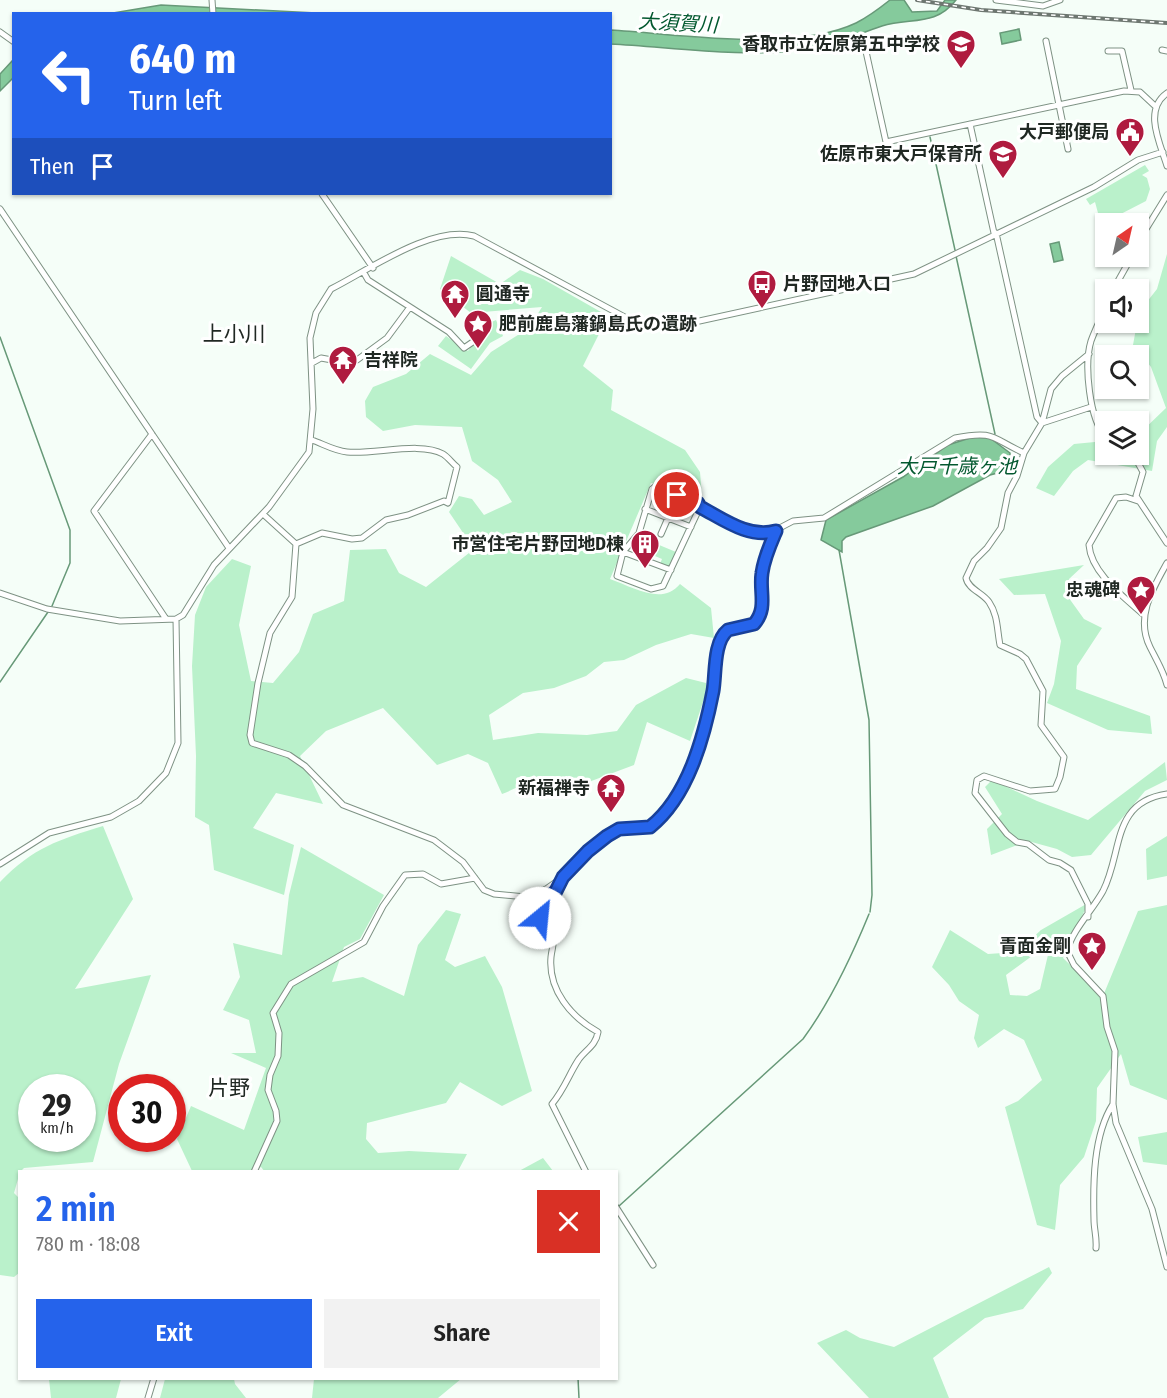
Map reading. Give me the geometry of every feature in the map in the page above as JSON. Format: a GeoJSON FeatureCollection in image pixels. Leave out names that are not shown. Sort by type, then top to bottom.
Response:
{"type":"FeatureCollection","features":[{"type":"Feature","properties":{"kind":"street"},"geometry":{"type":"LineString","coordinates":[[996,0],[1043,6],[1060,0]]}},
{"type":"Feature","properties":{"kind":"street"},"geometry":{"type":"LineString","coordinates":[[863,38],[886,142],[1131,90],[1140,92],[1155,106]]}},
{"type":"Feature","properties":{"kind":"street"},"geometry":{"type":"LineString","coordinates":[[1046,41],[1068,149]]}},
{"type":"Feature","properties":{"kind":"street"},"geometry":{"type":"LineString","coordinates":[[1108,51],[1122,51],[1131,90]]}},
{"type":"Feature","properties":{"kind":"street"},"geometry":{"type":"LineString","coordinates":[[1167,93],[1155,106],[1153,116],[1167,166]]}},
{"type":"Feature","properties":{"kind":"street"},"geometry":{"type":"LineString","coordinates":[[970,124],[1037,417],[1042,423]]}},
{"type":"Feature","properties":{"kind":"street"},"geometry":{"type":"LineString","coordinates":[[0,593],[47,609],[120,621],[176,619],[188,611],[208,574],[229,548],[263,514],[309,452],[312,440],[312,326],[324,299],[331,289],[412,246],[450,236],[469,235],[486,241],[634,322],[664,327],[914,273],[1094,187],[1138,160],[1163,152]]}},
{"type":"Feature","properties":{"kind":"street"},"geometry":{"type":"LineString","coordinates":[[323,195],[373,268]]}},
{"type":"Feature","properties":{"kind":"street"},"geometry":{"type":"LineString","coordinates":[[1149,224],[1167,195]]}},
{"type":"Feature","properties":{"kind":"street"},"geometry":{"type":"LineString","coordinates":[[0,209],[229,548]]}},
{"type":"Feature","properties":{"kind":"street"},"geometry":{"type":"LineString","coordinates":[[364,273],[368,280],[449,332],[464,348],[480,337]]}},
{"type":"Feature","properties":{"kind":"street"},"geometry":{"type":"LineString","coordinates":[[312,363],[321,358],[332,360],[340,354],[357,360],[387,338],[410,307]]}},
{"type":"Feature","properties":{"kind":"street"},"geometry":{"type":"LineString","coordinates":[[1095,332],[1089,354],[1091,407],[1095,419]]}},
{"type":"Feature","properties":{"kind":"street"},"geometry":{"type":"LineString","coordinates":[[1088,917],[1088,904],[1071,870],[1060,863],[1049,860],[1028,844],[1017,842],[1007,834],[975,793],[977,780],[984,776],[1030,791],[1055,789],[1063,767],[1063,754],[1041,724],[1043,691],[1026,659],[1000,645],[994,610],[988,600],[969,586],[966,578],[974,561],[987,548],[1001,528],[1008,493],[1017,477],[1024,453],[1042,423],[1051,389],[1062,376],[1089,354]]}},
{"type":"Feature","properties":{"kind":"street"},"geometry":{"type":"LineString","coordinates":[[1042,423],[1091,407]]}},
{"type":"Feature","properties":{"kind":"street"},"geometry":{"type":"LineString","coordinates":[[152,434],[94,511],[166,619]]}},
{"type":"Feature","properties":{"kind":"street"},"geometry":{"type":"LineString","coordinates":[[700,507],[663,586],[651,589],[617,576],[623,552],[639,533],[652,489],[656,486],[698,503],[700,507],[744,530],[759,533],[776,531],[792,521],[824,518],[909,468],[950,439],[974,434],[992,436],[1024,453]]}},
{"type":"Feature","properties":{"kind":"street"},"geometry":{"type":"LineString","coordinates":[[296,544],[322,533],[352,539],[362,538],[386,520],[408,515],[444,501],[448,503],[457,467],[442,453],[398,448],[378,453],[345,452],[312,440]]}},
{"type":"Feature","properties":{"kind":"street"},"geometry":{"type":"LineString","coordinates":[[1139,465],[1143,472],[1142,483],[1136,493],[1138,501],[1167,543]]}},
{"type":"Feature","properties":{"kind":"street"},"geometry":{"type":"LineString","coordinates":[[1138,501],[1126,497],[1116,498],[1089,545],[1093,560],[1103,574],[1144,615]]}},
{"type":"Feature","properties":{"kind":"street"},"geometry":{"type":"LineString","coordinates":[[645,510],[691,527]]}},
{"type":"Feature","properties":{"kind":"street"},"geometry":{"type":"LineString","coordinates":[[263,514],[296,544]]}},
{"type":"Feature","properties":{"kind":"street"},"geometry":{"type":"LineString","coordinates":[[661,534],[668,518]]}},
{"type":"Feature","properties":{"kind":"street"},"geometry":{"type":"LineString","coordinates":[[296,544],[292,597],[270,633],[258,683],[250,735],[252,742],[289,755],[305,766],[343,805],[434,840],[463,862],[483,890],[494,894],[525,897],[546,889],[563,877],[588,851],[619,829],[650,827],[676,797],[706,722],[720,642],[728,630],[754,624],[763,611],[762,576],[768,548],[776,531]]}},
{"type":"Feature","properties":{"kind":"street"},"geometry":{"type":"LineString","coordinates":[[623,552],[671,570]]}},
{"type":"Feature","properties":{"kind":"street"},"geometry":{"type":"LineString","coordinates":[[1167,563],[1157,579],[1144,615],[1146,640],[1164,668],[1167,685]]}},
{"type":"Feature","properties":{"kind":"street"},"geometry":{"type":"LineString","coordinates":[[0,864],[49,833],[111,817],[140,801],[166,773],[178,743],[176,619]]}},
{"type":"Feature","properties":{"kind":"street"},"geometry":{"type":"LineString","coordinates":[[1167,794],[1144,799],[1124,823],[1107,882],[1067,951],[1074,964],[1102,996],[1107,1027],[1115,1051],[1113,1104],[1122,1140],[1152,1209],[1167,1267]]}},
{"type":"Feature","properties":{"kind":"street"},"geometry":{"type":"LineString","coordinates":[[255,1170],[277,1121],[268,1085],[278,1056],[279,1033],[273,1013],[284,993],[291,984],[364,942],[383,906],[405,875],[423,874],[441,884],[475,878]]}},
{"type":"Feature","properties":{"kind":"street"},"geometry":{"type":"LineString","coordinates":[[563,877],[556,891],[539,907],[540,918],[555,930],[551,974],[555,987],[573,1014],[598,1032],[596,1041],[579,1060],[566,1088],[552,1104],[585,1170]]}},
{"type":"Feature","properties":{"kind":"street"},"geometry":{"type":"LineString","coordinates":[[1096,1248],[1094,1222],[1098,1152],[1107,1113],[1113,1104]]}},
{"type":"Feature","properties":{"kind":"street"},"geometry":{"type":"LineString","coordinates":[[618,1211],[653,1265]]}},
{"type":"Feature","properties":{"kind":"street"},"geometry":{"type":"LineString","coordinates":[[148,1398],[153,1380]]}},
{"type":"Feature","properties":{"kind":"shaded area"},"geometry":{"type":"Polygon","coordinates":[[[1145,165],[1149,171],[1142,175],[1147,178],[1150,189],[1146,201],[1123,213],[1098,213],[1095,202],[1090,205],[1086,199],[1145,165]]]}},
{"type":"Feature","properties":{"kind":"shaded area"},"geometry":{"type":"Polygon","coordinates":[[[1167,254],[1167,427],[1157,441],[1152,471],[1117,465],[1149,465],[1149,424],[1166,408],[1149,365],[1149,345],[1133,345],[1135,333],[1149,333],[1149,299],[1157,289],[1167,254]]]}},
{"type":"Feature","properties":{"kind":"shaded area"},"geometry":{"type":"Polygon","coordinates":[[[451,256],[500,284],[520,270],[543,279],[608,316],[583,366],[613,390],[611,410],[685,450],[700,472],[702,496],[651,483],[610,579],[647,593],[656,594],[665,594],[680,584],[711,608],[714,638],[691,634],[656,645],[624,660],[604,662],[586,676],[554,688],[523,693],[489,715],[493,740],[538,733],[587,735],[617,731],[636,705],[686,678],[706,683],[707,690],[690,741],[647,722],[634,765],[578,786],[568,780],[550,776],[531,781],[502,794],[488,763],[468,754],[437,765],[383,708],[326,731],[300,756],[323,804],[276,793],[253,828],[294,845],[284,895],[214,870],[209,825],[195,817],[196,756],[192,666],[195,615],[206,587],[232,559],[251,566],[239,625],[251,681],[273,683],[299,652],[313,614],[344,601],[350,550],[386,549],[399,573],[426,587],[474,549],[449,512],[459,496],[472,499],[484,515],[512,502],[498,480],[472,461],[462,427],[415,425],[383,431],[366,417],[365,401],[373,387],[406,374],[430,354],[471,375],[491,352],[529,328],[542,307],[471,313],[440,289],[451,256]]]}},
{"type":"Feature","properties":{"kind":"shaded area"},"geometry":{"type":"Polygon","coordinates":[[[496,320],[503,336],[490,343],[471,369],[438,346],[446,336],[468,351],[485,325],[496,320]]]}},
{"type":"Feature","properties":{"kind":"shaded area"},"geometry":{"type":"Polygon","coordinates":[[[1095,442],[1095,461],[1088,460],[1073,471],[1054,496],[1036,488],[1048,467],[1074,444],[1095,442]]]}},
{"type":"Feature","properties":{"kind":"shaded area"},"geometry":{"type":"Polygon","coordinates":[[[652,542],[676,552],[670,567],[660,564],[662,559],[648,553],[652,542]]]}},
{"type":"Feature","properties":{"kind":"shaded area"},"geometry":{"type":"Polygon","coordinates":[[[1084,565],[1069,579],[1066,594],[1084,619],[1102,628],[1077,666],[1076,689],[1150,716],[1152,734],[1108,730],[1047,703],[1054,684],[1061,641],[1045,594],[1014,595],[999,579],[1084,565]]]}},
{"type":"Feature","properties":{"kind":"shaded area"},"geometry":{"type":"Polygon","coordinates":[[[1165,762],[1167,780],[1145,791],[1091,855],[1072,857],[1057,849],[1028,841],[991,855],[987,829],[1002,814],[985,787],[992,780],[1037,801],[1088,820],[1165,762]]]}},
{"type":"Feature","properties":{"kind":"shaded area"},"geometry":{"type":"Polygon","coordinates":[[[103,826],[133,899],[75,989],[151,975],[116,1074],[108,1074],[108,1105],[96,1151],[96,1074],[18,1074],[18,1152],[96,1152],[93,1162],[18,1170],[14,1193],[18,1197],[18,1274],[14,1277],[0,1275],[0,882],[24,860],[47,846],[103,826]]]}},
{"type":"Feature","properties":{"kind":"shaded area"},"geometry":{"type":"Polygon","coordinates":[[[1167,836],[1167,876],[1147,880],[1146,849],[1167,836]]]}},
{"type":"Feature","properties":{"kind":"shaded area"},"geometry":{"type":"Polygon","coordinates":[[[301,847],[384,895],[360,939],[344,947],[332,982],[363,977],[404,996],[418,945],[446,910],[461,914],[445,960],[455,967],[485,956],[502,987],[532,1091],[502,1106],[460,1082],[446,1103],[367,1123],[366,1139],[378,1153],[409,1151],[467,1154],[459,1170],[263,1170],[261,1167],[256,1170],[192,1170],[183,1152],[186,1152],[186,1118],[191,1106],[244,1130],[266,1068],[231,1053],[256,1053],[249,1020],[223,1010],[240,977],[233,943],[282,955],[289,895],[301,847]]]}},
{"type":"Feature","properties":{"kind":"shaded area"},"geometry":{"type":"Polygon","coordinates":[[[1088,903],[1063,958],[1103,996],[1138,911],[1167,905],[1167,1100],[1130,1085],[1121,1054],[1097,1088],[1096,1121],[1084,1157],[1060,1185],[1055,1230],[1037,1225],[1005,1107],[1018,1101],[1042,1080],[1024,1040],[1004,1029],[978,1048],[974,1038],[979,1015],[959,1001],[949,985],[932,967],[950,930],[988,954],[1017,952],[1041,930],[1088,903]],[[1051,942],[1006,975],[1010,995],[1027,996],[1040,989],[1051,942]]]}},
{"type":"Feature","properties":{"kind":"shaded area"},"geometry":{"type":"Polygon","coordinates":[[[1167,1132],[1167,1165],[1143,1162],[1138,1137],[1167,1132]]]}},
{"type":"Feature","properties":{"kind":"shaded area"},"geometry":{"type":"Polygon","coordinates":[[[543,1158],[552,1170],[521,1170],[543,1158]]]}},
{"type":"Feature","properties":{"kind":"shaded area"},"geometry":{"type":"Polygon","coordinates":[[[1049,1267],[1052,1273],[1023,1309],[985,1318],[933,1358],[949,1398],[869,1398],[817,1343],[846,1330],[860,1338],[894,1347],[1049,1267]]]}},
{"type":"Feature","properties":{"kind":"shaded area"},"geometry":{"type":"Polygon","coordinates":[[[49,1380],[121,1380],[116,1398],[51,1398],[49,1380]]]}},
{"type":"Feature","properties":{"kind":"shaded area"},"geometry":{"type":"Polygon","coordinates":[[[165,1380],[234,1380],[246,1398],[160,1398],[165,1380]]]}},
{"type":"Feature","properties":{"kind":"shaded area"},"geometry":{"type":"Polygon","coordinates":[[[314,1380],[460,1380],[438,1398],[312,1398],[314,1380]]]}},
{"type":"Feature","properties":{"kind":"water"},"geometry":{"type":"Polygon","coordinates":[[[890,0],[904,0],[912,12],[937,11],[945,0],[956,0],[940,14],[931,18],[893,23],[833,43],[803,50],[757,53],[612,44],[612,30],[736,39],[801,37],[830,32],[856,23],[890,0]]]}},
{"type":"Feature","properties":{"kind":"water"},"geometry":{"type":"Polygon","coordinates":[[[161,5],[297,12],[119,12],[161,5]]]}},
{"type":"Feature","properties":{"kind":"water"},"geometry":{"type":"Polygon","coordinates":[[[1019,29],[1021,40],[1002,44],[1000,33],[1019,29]]]}},
{"type":"Feature","properties":{"kind":"water"},"geometry":{"type":"Polygon","coordinates":[[[12,61],[12,79],[0,91],[0,74],[12,61]]]}},
{"type":"Feature","properties":{"kind":"water"},"geometry":{"type":"Polygon","coordinates":[[[1059,242],[1063,260],[1054,262],[1050,244],[1059,242]]]}},
{"type":"Feature","properties":{"kind":"water","name":"大戸千歳ヶ池"},"geometry":{"type":"Polygon","coordinates":[[[973,437],[990,438],[1010,453],[1009,467],[933,506],[846,537],[842,541],[842,552],[821,540],[826,520],[903,477],[948,445],[973,437]]]}},
{"type":"Feature","properties":{"kind":"waterway"},"geometry":{"type":"LineString","coordinates":[[930,137],[955,250]]}},
{"type":"Feature","properties":{"kind":"waterway"},"geometry":{"type":"LineString","coordinates":[[956,256],[995,434]]}},
{"type":"Feature","properties":{"kind":"waterway"},"geometry":{"type":"LineString","coordinates":[[0,337],[70,530],[70,563],[52,606]]}},
{"type":"Feature","properties":{"kind":"waterway"},"geometry":{"type":"LineString","coordinates":[[839,550],[869,720],[872,895],[870,912]]}},
{"type":"Feature","properties":{"kind":"waterway"},"geometry":{"type":"LineString","coordinates":[[0,682],[48,612]]}},
{"type":"Feature","properties":{"kind":"waterway"},"geometry":{"type":"LineString","coordinates":[[619,1206],[803,1039],[823,1010],[840,979],[869,914]]}},
{"type":"Feature","properties":{"kind":"waterway"},"geometry":{"type":"LineString","coordinates":[[578,1380],[579,1398]]}},
{"type":"Feature","properties":{"kind":"railway"},"geometry":{"type":"LineString","coordinates":[[917,0],[981,10],[1167,23]]}},
{"type":"Feature","properties":{"kind":"place","name":"香取市立佐原第五中学校"},"geometry":{"type":"Point","coordinates":[961,70]}},
{"type":"Feature","properties":{"kind":"place","name":"大戸郵便局"},"geometry":{"type":"Point","coordinates":[1130,158]}},
{"type":"Feature","properties":{"kind":"place","name":"佐原市東大戸保育所"},"geometry":{"type":"Point","coordinates":[1003,180]}},
{"type":"Feature","properties":{"kind":"place","name":"片野団地入口"},"geometry":{"type":"Point","coordinates":[762,310]}},
{"type":"Feature","properties":{"kind":"place","name":"圓通寺"},"geometry":{"type":"Point","coordinates":[455,320]}},
{"type":"Feature","properties":{"kind":"place","name":"肥前鹿島藩鍋島氏の遺跡"},"geometry":{"type":"Point","coordinates":[478,350]}},
{"type":"Feature","properties":{"kind":"place","name":"吉祥院"},"geometry":{"type":"Point","coordinates":[343,386]}},
{"type":"Feature","properties":{"kind":"place","name":"市営住宅片野団地D棟"},"geometry":{"type":"Point","coordinates":[645,570]}},
{"type":"Feature","properties":{"kind":"place","name":"忠魂碑"},"geometry":{"type":"Point","coordinates":[1141,616]}},
{"type":"Feature","properties":{"kind":"place","name":"新福禅寺"},"geometry":{"type":"Point","coordinates":[611,814]}},
{"type":"Feature","properties":{"kind":"place","name":"青面金剛"},"geometry":{"type":"Point","coordinates":[1092,972]}},
{"type":"Feature","properties":{"kind":"district","name":"上小川"},"geometry":{"type":"Point","coordinates":[234,334]}},
{"type":"Feature","properties":{"kind":"district","name":"片野"},"geometry":{"type":"Point","coordinates":[229,1088]}},
{"type":"Feature","properties":{"kind":"route"},"geometry":{"type":"LineString","coordinates":[[540,918],[539,907],[556,891],[563,877],[588,851],[619,829],[650,827],[658,821],[676,797],[689,770],[706,722],[720,642],[724,633],[754,624],[763,611],[762,576],[768,548],[776,531],[759,533],[744,530],[700,507],[698,503],[677,495]]}},
{"type":"Feature","properties":{"kind":"water label","name":"大須賀川"},"geometry":{"type":"Point","coordinates":[678,23]}}]}
